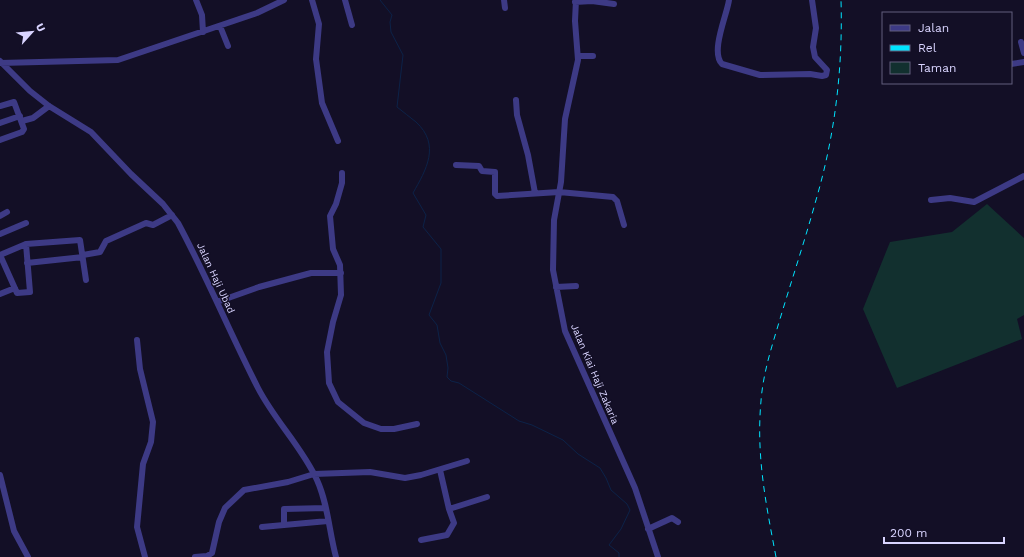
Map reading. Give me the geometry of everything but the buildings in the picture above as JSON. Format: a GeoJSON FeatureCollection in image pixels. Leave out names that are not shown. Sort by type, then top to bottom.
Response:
{"type":"FeatureCollection","features":[{"type":"Feature","properties":{"kind":"street"},"geometry":{"type":"LineString","coordinates":[[196,0],[202,15],[203,32]]}},
{"type":"Feature","properties":{"kind":"street"},"geometry":{"type":"LineString","coordinates":[[0,62],[118,60],[257,14],[284,0]]}},
{"type":"Feature","properties":{"kind":"street"},"geometry":{"type":"LineString","coordinates":[[312,0],[319,24],[316,59],[322,103],[338,141]]}},
{"type":"Feature","properties":{"kind":"street"},"geometry":{"type":"LineString","coordinates":[[345,0],[352,25]]}},
{"type":"Feature","properties":{"kind":"street"},"geometry":{"type":"LineString","coordinates":[[504,0],[505,8]]}},
{"type":"Feature","properties":{"kind":"street"},"geometry":{"type":"LineString","coordinates":[[729,0],[718,38],[718,59],[722,64],[760,75],[810,74],[822,76],[826,75],[827,70],[814,57],[813,47],[816,28],[812,0]]}},
{"type":"Feature","properties":{"kind":"street"},"geometry":{"type":"LineString","coordinates":[[575,1],[592,1],[614,4]]}},
{"type":"Feature","properties":{"kind":"street","name":"Jalan Kiai Haji Zakaria"},"geometry":{"type":"LineString","coordinates":[[575,1],[578,56],[565,119],[559,192],[554,220],[552,254],[556,286],[567,337],[635,488],[658,557]]}},
{"type":"Feature","properties":{"kind":"street"},"geometry":{"type":"LineString","coordinates":[[220,26],[228,46]]}},
{"type":"Feature","properties":{"kind":"street"},"geometry":{"type":"LineString","coordinates":[[1021,42],[1024,53]]}},
{"type":"Feature","properties":{"kind":"street"},"geometry":{"type":"LineString","coordinates":[[578,56],[593,56]]}},
{"type":"Feature","properties":{"kind":"street","name":"Jalan Haji Ubad"},"geometry":{"type":"LineString","coordinates":[[0,62],[49,106],[91,132],[178,223],[192,248],[269,408],[314,474],[326,508],[336,557]]}},
{"type":"Feature","properties":{"kind":"street"},"geometry":{"type":"LineString","coordinates":[[1012,64],[1024,62]]}},
{"type":"Feature","properties":{"kind":"street"},"geometry":{"type":"LineString","coordinates":[[516,100],[517,115],[527,150],[535,193]]}},
{"type":"Feature","properties":{"kind":"street"},"geometry":{"type":"LineString","coordinates":[[0,106],[14,101],[24,131],[0,140]]}},
{"type":"Feature","properties":{"kind":"street"},"geometry":{"type":"LineString","coordinates":[[0,123],[33,118],[49,106]]}},
{"type":"Feature","properties":{"kind":"street"},"geometry":{"type":"LineString","coordinates":[[456,165],[479,166],[482,171],[495,172],[496,195],[559,192],[613,197],[617,200],[624,225]]}},
{"type":"Feature","properties":{"kind":"street"},"geometry":{"type":"LineString","coordinates":[[342,173],[342,183],[330,216],[333,249],[340,265],[341,274],[341,299],[333,322],[327,359],[330,383],[338,402],[351,414],[372,427],[394,429],[416,424]]}},
{"type":"Feature","properties":{"kind":"street"},"geometry":{"type":"LineString","coordinates":[[931,200],[950,198],[974,202],[1024,176]]}},
{"type":"Feature","properties":{"kind":"street"},"geometry":{"type":"LineString","coordinates":[[0,216],[7,212]]}},
{"type":"Feature","properties":{"kind":"street"},"geometry":{"type":"LineString","coordinates":[[27,263],[83,256],[100,252],[106,241],[146,223],[153,225],[172,215]]}},
{"type":"Feature","properties":{"kind":"street"},"geometry":{"type":"LineString","coordinates":[[0,234],[26,223]]}},
{"type":"Feature","properties":{"kind":"street"},"geometry":{"type":"LineString","coordinates":[[26,244],[30,292],[17,294],[0,255],[26,244],[80,240],[86,280]]}},
{"type":"Feature","properties":{"kind":"street"},"geometry":{"type":"LineString","coordinates":[[217,302],[259,287],[311,274],[341,274]]}},
{"type":"Feature","properties":{"kind":"street"},"geometry":{"type":"LineString","coordinates":[[556,286],[576,286]]}},
{"type":"Feature","properties":{"kind":"street"},"geometry":{"type":"LineString","coordinates":[[0,294],[15,288]]}},
{"type":"Feature","properties":{"kind":"street"},"geometry":{"type":"LineString","coordinates":[[136,340],[140,368],[153,422],[152,437],[143,464],[137,527],[145,557]]}},
{"type":"Feature","properties":{"kind":"street"},"geometry":{"type":"LineString","coordinates":[[195,557],[207,556],[212,553],[219,522],[225,508],[241,492],[288,482],[314,474],[370,472],[406,478],[440,470],[467,461]]}},
{"type":"Feature","properties":{"kind":"street"},"geometry":{"type":"LineString","coordinates":[[421,540],[446,535],[454,524],[440,470]]}},
{"type":"Feature","properties":{"kind":"street"},"geometry":{"type":"LineString","coordinates":[[0,475],[14,531],[28,557]]}},
{"type":"Feature","properties":{"kind":"street"},"geometry":{"type":"LineString","coordinates":[[450,509],[487,497]]}},
{"type":"Feature","properties":{"kind":"street"},"geometry":{"type":"LineString","coordinates":[[284,525],[284,509],[326,508]]}},
{"type":"Feature","properties":{"kind":"street"},"geometry":{"type":"LineString","coordinates":[[648,529],[672,518],[678,522]]}},
{"type":"Feature","properties":{"kind":"street"},"geometry":{"type":"LineString","coordinates":[[262,527],[328,521]]}},
{"type":"Feature","properties":{"kind":"green space"},"geometry":{"type":"Polygon","coordinates":[[[987,204],[1024,238],[1024,315],[1017,319],[1022,339],[897,388],[863,309],[890,242],[952,232],[987,204]]]}},
{"type":"Feature","properties":{"kind":"waterway"},"geometry":{"type":"LineString","coordinates":[[380,0],[392,15],[390,22],[391,32],[403,55],[397,107],[416,122],[424,131],[428,140],[429,158],[413,193],[426,215],[423,227],[441,249],[441,283],[429,315],[437,325],[440,343],[446,355],[448,368],[447,377],[451,381],[459,383],[519,421],[532,425],[563,440],[578,454],[600,468],[611,490],[627,504],[630,510],[621,529],[609,545],[619,553],[619,557]]}},
{"type":"Feature","properties":{"kind":"railway"},"geometry":{"type":"LineString","coordinates":[[776,557],[761,461],[760,421],[762,391],[771,349],[823,176],[833,126],[839,76],[841,51],[841,0]]}}]}
